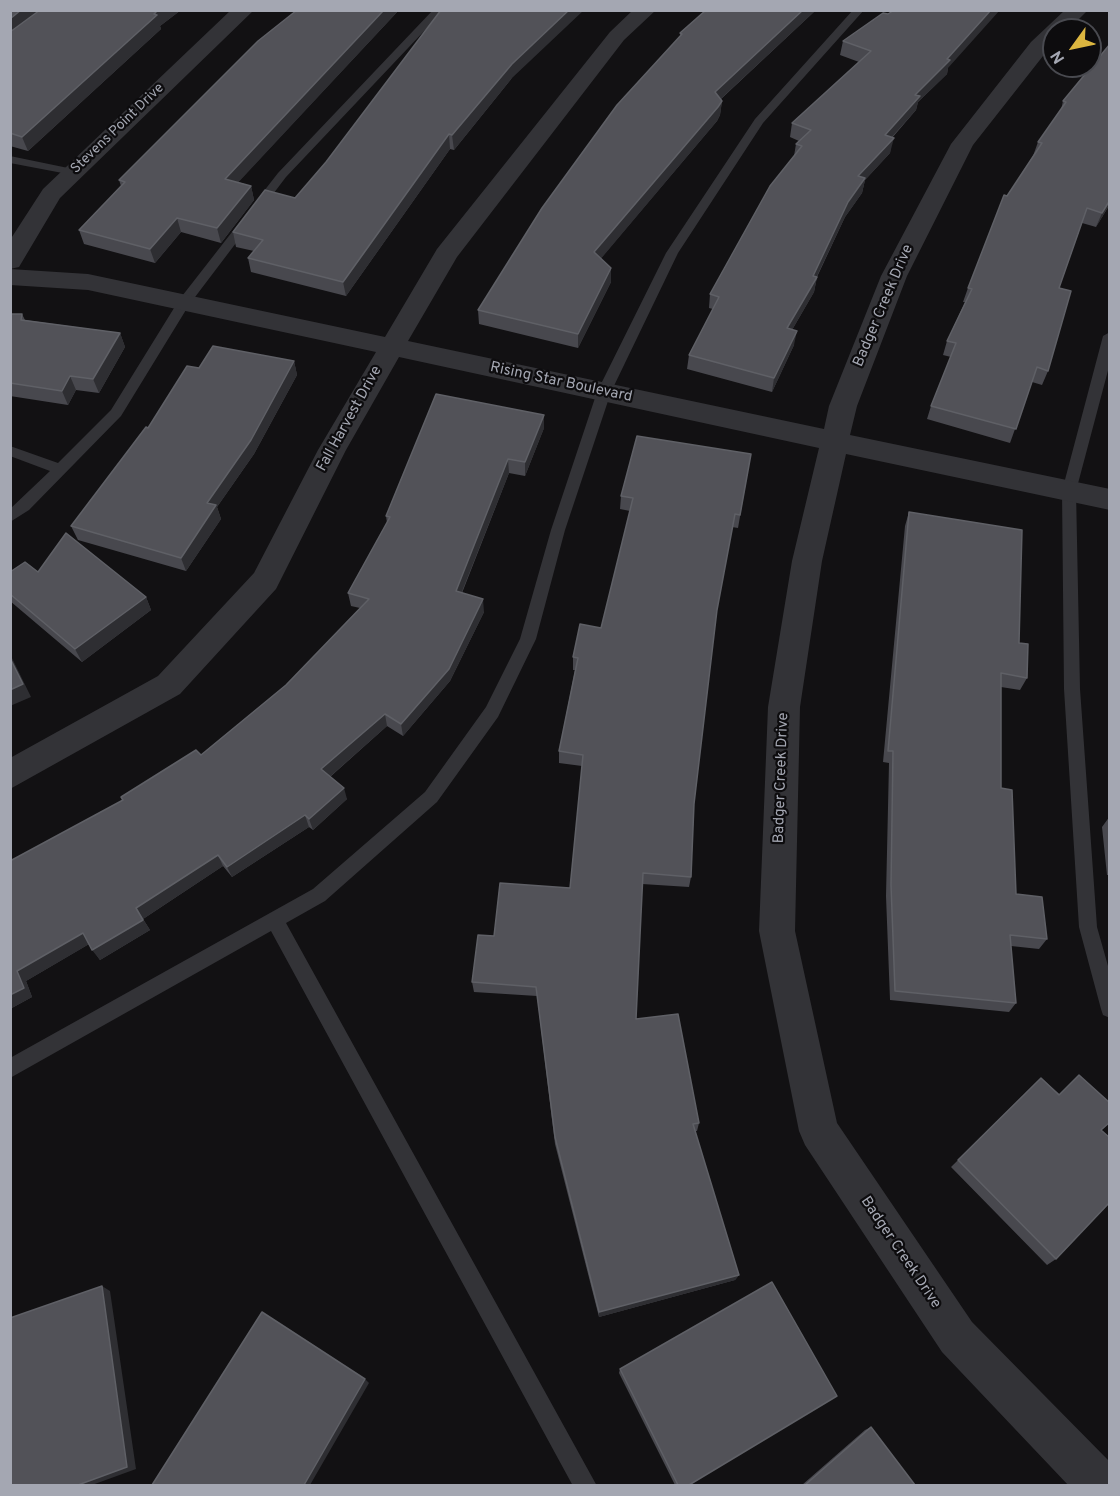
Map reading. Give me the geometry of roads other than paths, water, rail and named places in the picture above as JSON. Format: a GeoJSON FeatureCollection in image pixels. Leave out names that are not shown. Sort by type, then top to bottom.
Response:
{"type":"FeatureCollection","features":[{"type":"Feature","properties":{"kind":"street","name":"Stevens Point Drive"},"geometry":{"type":"LineString","coordinates":[[10,261],[51,194],[244,10]]}},
{"type":"Feature","properties":{"kind":"street","name":"Fall Harvest Drive"},"geometry":{"type":"LineString","coordinates":[[10,776],[169,685],[265,581],[332,450],[446,254],[617,36],[646,10]]}},
{"type":"Feature","properties":{"kind":"street","name":"Badger Creek Drive"},"geometry":{"type":"LineString","coordinates":[[1042,42],[962,144],[894,276],[847,395],[834,441],[807,561],[784,707],[777,931],[819,1131],[957,1337],[1101,1485]]}},
{"type":"Feature","properties":{"kind":"street","name":"Rising Star Boulevard"},"geometry":{"type":"LineString","coordinates":[[10,277],[88,282],[1110,500]]}},
{"type":"Feature","properties":{"kind":"lane"},"geometry":{"type":"LineString","coordinates":[[10,516],[24,506],[116,413],[184,303],[282,175],[440,10]]}},
{"type":"Feature","properties":{"kind":"lane"},"geometry":{"type":"LineString","coordinates":[[10,1070],[319,895],[431,797],[492,712],[528,639],[558,530],[604,392],[672,253],[759,121],[859,10]]}},
{"type":"Feature","properties":{"kind":"lane"},"geometry":{"type":"LineString","coordinates":[[10,159],[73,172]]}},
{"type":"Feature","properties":{"kind":"lane"},"geometry":{"type":"LineString","coordinates":[[1110,336],[1069,491],[1072,688],[1088,927],[1110,1009]]}},
{"type":"Feature","properties":{"kind":"lane"},"geometry":{"type":"LineString","coordinates":[[10,451],[61,469]]}},
{"type":"Feature","properties":{"kind":"lane"},"geometry":{"type":"LineString","coordinates":[[275,921],[586,1485]]}}]}
